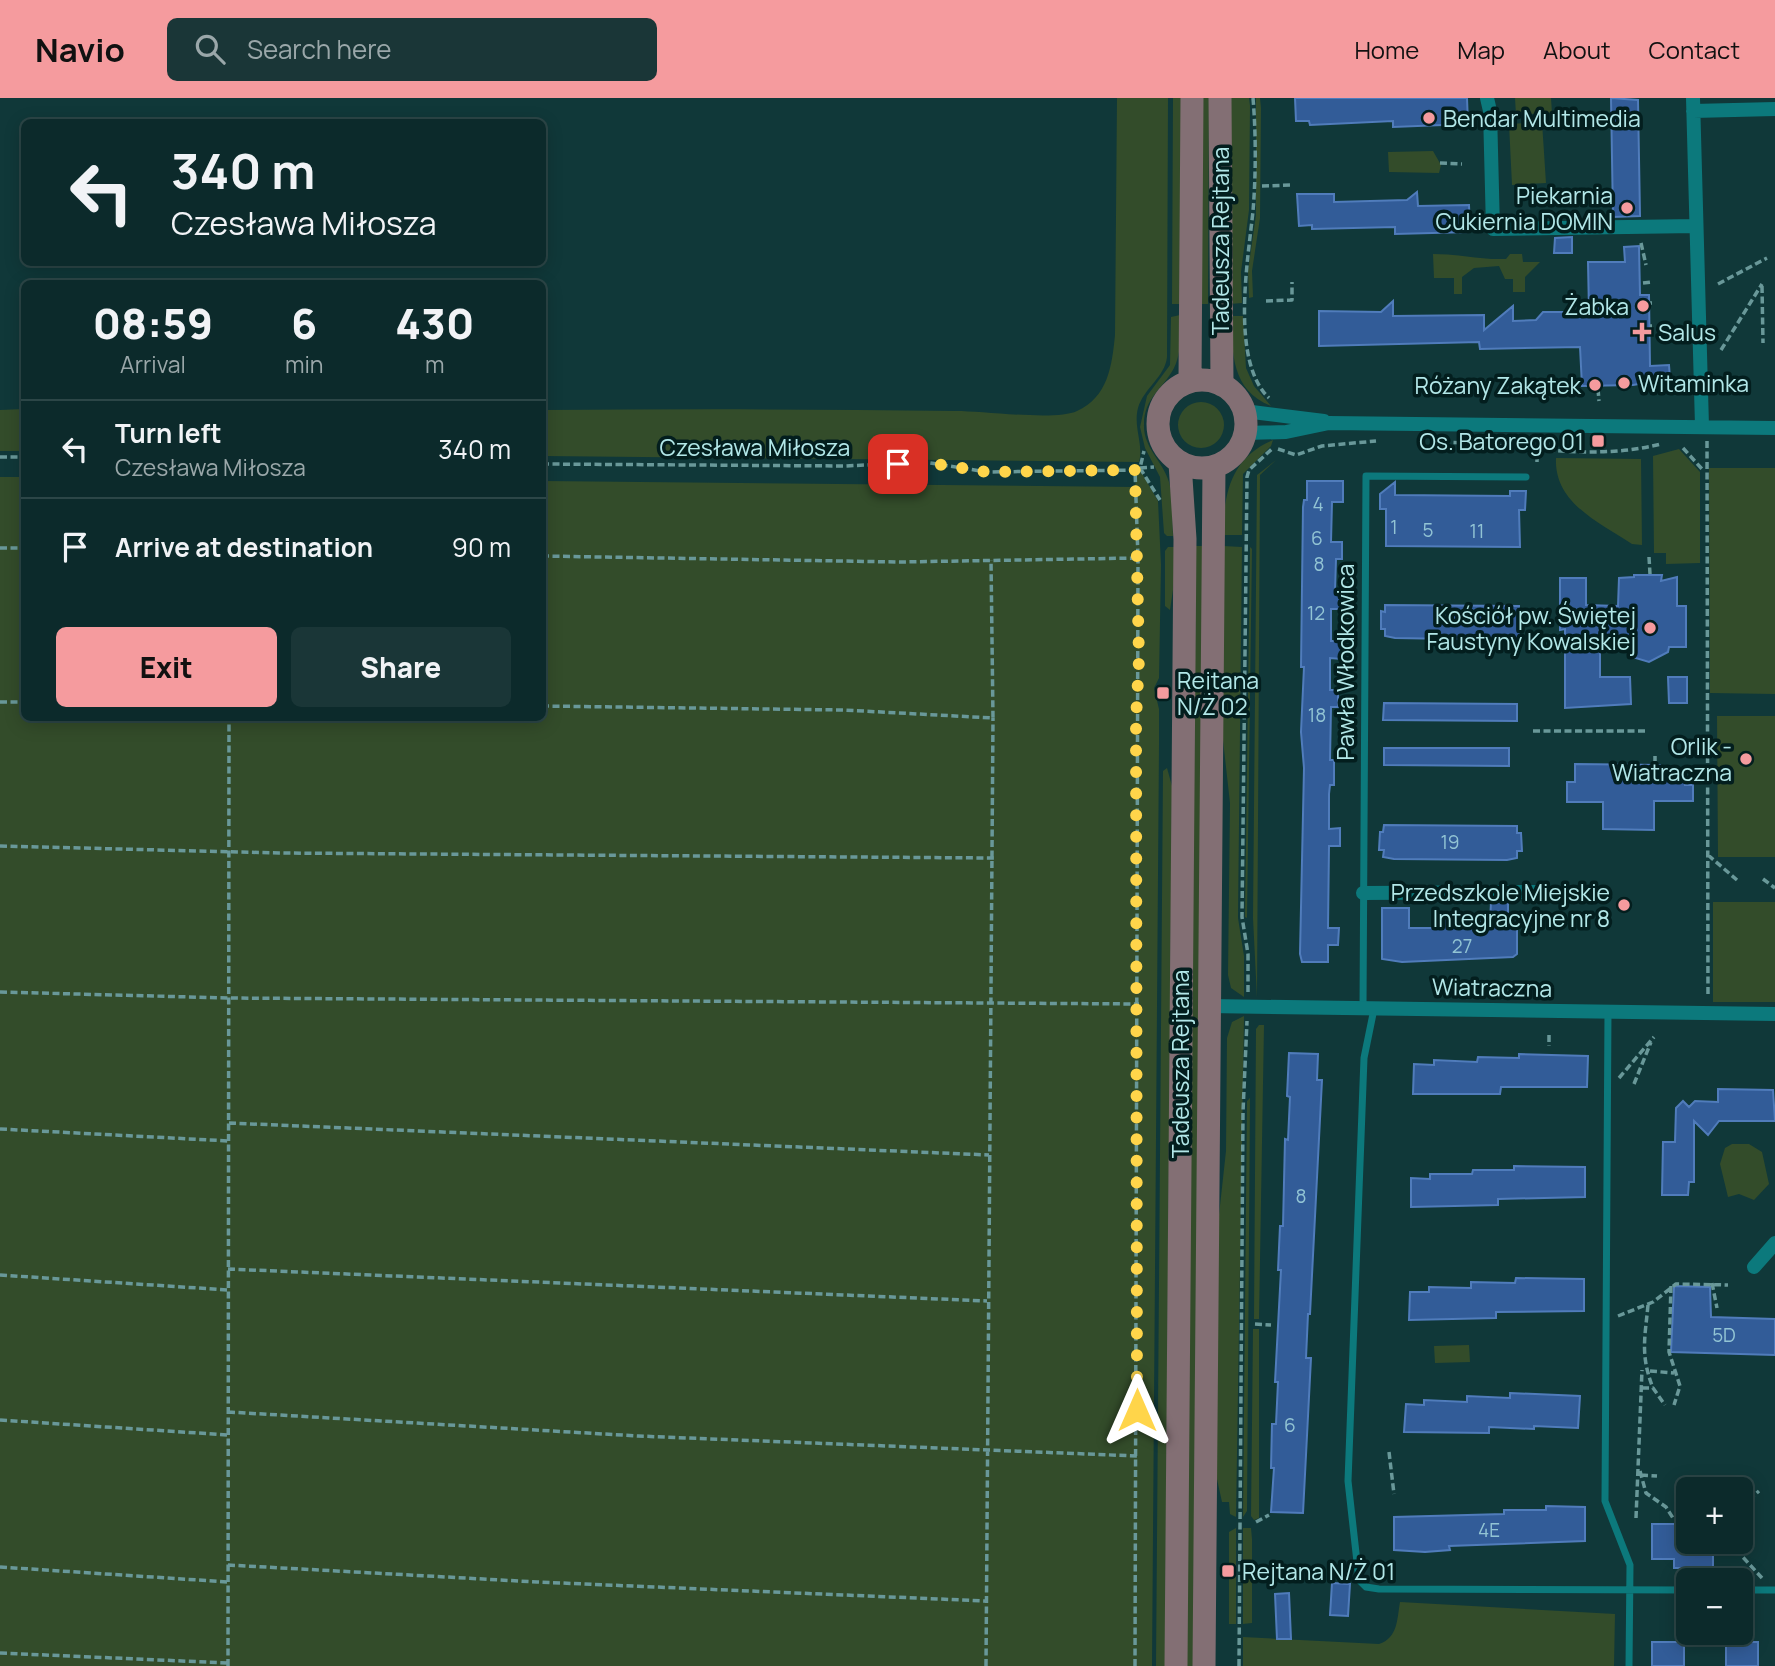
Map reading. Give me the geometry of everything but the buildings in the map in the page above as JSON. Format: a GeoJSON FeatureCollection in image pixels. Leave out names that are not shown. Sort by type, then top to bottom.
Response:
{"type":"FeatureCollection","features":[{"type":"Feature","properties":{"kind":"main road","name":"Tadeusza Rejtana"},"geometry":{"type":"LineString","coordinates":[[1190,381],[1192,98]]}},
{"type":"Feature","properties":{"kind":"main road","name":"Tadeusza Rejtana"},"geometry":{"type":"LineString","coordinates":[[1220,98],[1222,385]]}},
{"type":"Feature","properties":{"kind":"main road"},"geometry":{"type":"LineString","coordinates":[[1207,380],[1222,385],[1232,392],[1244,422],[1239,448],[1228,460],[1214,467],[1197,468],[1180,463],[1167,452],[1159,436],[1157,419],[1163,402],[1174,389],[1190,381],[1207,380]]}},
{"type":"Feature","properties":{"kind":"main road","name":"Tadeusza Rejtana"},"geometry":{"type":"LineString","coordinates":[[1176,1666],[1185,539],[1180,463]]}},
{"type":"Feature","properties":{"kind":"main road","name":"Tadeusza Rejtana"},"geometry":{"type":"LineString","coordinates":[[1204,1666],[1214,467]]}},
{"type":"Feature","properties":{"kind":"street"},"geometry":{"type":"LineString","coordinates":[[1487,98],[1490,111],[1493,229],[1696,226]]}},
{"type":"Feature","properties":{"kind":"street"},"geometry":{"type":"LineString","coordinates":[[1704,433],[1693,104],[1775,109]]}},
{"type":"Feature","properties":{"kind":"street"},"geometry":{"type":"LineString","coordinates":[[1244,422],[1310,417],[1329,423]]}},
{"type":"Feature","properties":{"kind":"street"},"geometry":{"type":"LineString","coordinates":[[1244,422],[1286,432],[1329,423],[1704,433],[1775,428]]}},
{"type":"Feature","properties":{"kind":"street"},"geometry":{"type":"LineString","coordinates":[[1363,893],[1545,892]]}},
{"type":"Feature","properties":{"kind":"street","name":"Wiatraczna"},"geometry":{"type":"LineString","coordinates":[[1208,1006],[1775,1014]]}},
{"type":"Feature","properties":{"kind":"street"},"geometry":{"type":"LineString","coordinates":[[1754,1267],[1775,1243]]}},
{"type":"Feature","properties":{"kind":"lane","name":"Pawła Włodkowica"},"geometry":{"type":"LineString","coordinates":[[1526,477],[1366,476],[1363,893],[1368,1009],[1373,1028],[1364,1058],[1348,1481],[1359,1580],[1366,1587],[1379,1590],[1630,1590]]}},
{"type":"Feature","properties":{"kind":"lane"},"geometry":{"type":"LineString","coordinates":[[1608,1012],[1605,1501],[1628,1554],[1629,1666]]}},
{"type":"Feature","properties":{"kind":"lane"},"geometry":{"type":"LineString","coordinates":[[1630,1590],[1676,1590]]}},
{"type":"Feature","properties":{"kind":"lane"},"geometry":{"type":"LineString","coordinates":[[1753,1590],[1774,1590]]}},
{"type":"Feature","properties":{"kind":"path"},"geometry":{"type":"LineString","coordinates":[[1252,98],[1253,210],[1244,276],[1249,359],[1254,380],[1274,404]]}},
{"type":"Feature","properties":{"kind":"path"},"geometry":{"type":"LineString","coordinates":[[1440,163],[1462,164]]}},
{"type":"Feature","properties":{"kind":"path"},"geometry":{"type":"LineString","coordinates":[[1262,186],[1291,185]]}},
{"type":"Feature","properties":{"kind":"path"},"geometry":{"type":"LineString","coordinates":[[1637,227],[1646,265]]}},
{"type":"Feature","properties":{"kind":"path"},"geometry":{"type":"LineString","coordinates":[[1718,284],[1767,258]]}},
{"type":"Feature","properties":{"kind":"path"},"geometry":{"type":"LineString","coordinates":[[1266,301],[1293,300],[1292,282]]}},
{"type":"Feature","properties":{"kind":"path"},"geometry":{"type":"LineString","coordinates":[[1643,283],[1653,282]]}},
{"type":"Feature","properties":{"kind":"path"},"geometry":{"type":"LineString","coordinates":[[1721,350],[1762,284],[1763,343]]}},
{"type":"Feature","properties":{"kind":"path"},"geometry":{"type":"LineString","coordinates":[[1598,388],[1599,401]]}},
{"type":"Feature","properties":{"kind":"path"},"geometry":{"type":"LineString","coordinates":[[1694,440],[1704,433]]}},
{"type":"Feature","properties":{"kind":"path"},"geometry":{"type":"LineString","coordinates":[[1704,433],[1719,440]]}},
{"type":"Feature","properties":{"kind":"path"},"geometry":{"type":"LineString","coordinates":[[1704,433],[1708,855],[1706,1006]]}},
{"type":"Feature","properties":{"kind":"path"},"geometry":{"type":"LineString","coordinates":[[1248,998],[1248,954],[1242,917],[1247,477],[1275,445],[1296,454],[1322,446],[1381,441]]}},
{"type":"Feature","properties":{"kind":"path"},"geometry":{"type":"LineString","coordinates":[[1433,442],[1498,443],[1537,450],[1632,451],[1668,442]]}},
{"type":"Feature","properties":{"kind":"path"},"geometry":{"type":"LineString","coordinates":[[1683,448],[1702,470]]}},
{"type":"Feature","properties":{"kind":"path"},"geometry":{"type":"LineString","coordinates":[[1135,1666],[1139,1004],[1138,469],[1144,451]]}},
{"type":"Feature","properties":{"kind":"path"},"geometry":{"type":"LineString","coordinates":[[1537,455],[1537,462]]}},
{"type":"Feature","properties":{"kind":"path"},"geometry":{"type":"LineString","coordinates":[[0,457],[21,457]]}},
{"type":"Feature","properties":{"kind":"path","name":"Czesława Miłosza"},"geometry":{"type":"LineString","coordinates":[[546,464],[846,466],[924,462],[987,472],[1154,467]]}},
{"type":"Feature","properties":{"kind":"path"},"geometry":{"type":"LineString","coordinates":[[1138,469],[1160,500]]}},
{"type":"Feature","properties":{"kind":"path"},"geometry":{"type":"LineString","coordinates":[[0,548],[21,548]]}},
{"type":"Feature","properties":{"kind":"path"},"geometry":{"type":"LineString","coordinates":[[546,556],[900,562],[1138,558]]}},
{"type":"Feature","properties":{"kind":"path"},"geometry":{"type":"LineString","coordinates":[[1649,557],[1650,575]]}},
{"type":"Feature","properties":{"kind":"path"},"geometry":{"type":"LineString","coordinates":[[986,1666],[989,1452],[987,1301],[994,858],[991,560]]}},
{"type":"Feature","properties":{"kind":"path"},"geometry":{"type":"LineString","coordinates":[[0,702],[21,702]]}},
{"type":"Feature","properties":{"kind":"path"},"geometry":{"type":"LineString","coordinates":[[546,706],[843,710],[993,718]]}},
{"type":"Feature","properties":{"kind":"path"},"geometry":{"type":"LineString","coordinates":[[0,1653],[228,1665],[229,721]]}},
{"type":"Feature","properties":{"kind":"path"},"geometry":{"type":"LineString","coordinates":[[1533,731],[1647,731]]}},
{"type":"Feature","properties":{"kind":"path"},"geometry":{"type":"LineString","coordinates":[[0,846],[229,853],[994,858]]}},
{"type":"Feature","properties":{"kind":"path"},"geometry":{"type":"LineString","coordinates":[[1708,855],[1737,880]]}},
{"type":"Feature","properties":{"kind":"path"},"geometry":{"type":"LineString","coordinates":[[1763,879],[1775,888]]}},
{"type":"Feature","properties":{"kind":"path"},"geometry":{"type":"LineString","coordinates":[[0,992],[229,998],[1139,1004]]}},
{"type":"Feature","properties":{"kind":"path"},"geometry":{"type":"LineString","coordinates":[[1240,1666],[1243,1126],[1247,1016]]}},
{"type":"Feature","properties":{"kind":"path"},"geometry":{"type":"LineString","coordinates":[[1549,1035],[1549,1046]]}},
{"type":"Feature","properties":{"kind":"path"},"geometry":{"type":"LineString","coordinates":[[1615,1083],[1654,1037],[1634,1084]]}},
{"type":"Feature","properties":{"kind":"path"},"geometry":{"type":"LineString","coordinates":[[229,1123],[989,1156]]}},
{"type":"Feature","properties":{"kind":"path"},"geometry":{"type":"LineString","coordinates":[[0,1129],[229,1141]]}},
{"type":"Feature","properties":{"kind":"path"},"geometry":{"type":"LineString","coordinates":[[228,1269],[987,1301]]}},
{"type":"Feature","properties":{"kind":"path"},"geometry":{"type":"LineString","coordinates":[[0,1275],[228,1290]]}},
{"type":"Feature","properties":{"kind":"path"},"geometry":{"type":"LineString","coordinates":[[1606,1320],[1648,1305],[1671,1286],[1712,1283],[1728,1285]]}},
{"type":"Feature","properties":{"kind":"path"},"geometry":{"type":"LineString","coordinates":[[1712,1283],[1717,1308]]}},
{"type":"Feature","properties":{"kind":"path"},"geometry":{"type":"LineString","coordinates":[[1671,1286],[1669,1353],[1680,1386],[1674,1405]]}},
{"type":"Feature","properties":{"kind":"path"},"geometry":{"type":"LineString","coordinates":[[1648,1305],[1644,1337],[1646,1370],[1653,1388],[1665,1405]]}},
{"type":"Feature","properties":{"kind":"path"},"geometry":{"type":"LineString","coordinates":[[1255,1324],[1271,1325]]}},
{"type":"Feature","properties":{"kind":"path"},"geometry":{"type":"LineString","coordinates":[[1642,1370],[1641,1475],[1646,1493],[1666,1507],[1673,1518]]}},
{"type":"Feature","properties":{"kind":"path"},"geometry":{"type":"LineString","coordinates":[[1650,1371],[1674,1373]]}},
{"type":"Feature","properties":{"kind":"path"},"geometry":{"type":"LineString","coordinates":[[1642,1388],[1653,1388]]}},
{"type":"Feature","properties":{"kind":"path"},"geometry":{"type":"LineString","coordinates":[[228,1412],[989,1452],[1137,1456]]}},
{"type":"Feature","properties":{"kind":"path"},"geometry":{"type":"LineString","coordinates":[[0,1420],[228,1435]]}},
{"type":"Feature","properties":{"kind":"path"},"geometry":{"type":"LineString","coordinates":[[1389,1452],[1394,1494]]}},
{"type":"Feature","properties":{"kind":"path"},"geometry":{"type":"LineString","coordinates":[[1636,1518],[1635,1492],[1640,1468]]}},
{"type":"Feature","properties":{"kind":"path"},"geometry":{"type":"LineString","coordinates":[[1641,1475],[1657,1476]]}},
{"type":"Feature","properties":{"kind":"path"},"geometry":{"type":"LineString","coordinates":[[1753,1495],[1759,1491]]}},
{"type":"Feature","properties":{"kind":"path"},"geometry":{"type":"LineString","coordinates":[[1256,1522],[1269,1515]]}},
{"type":"Feature","properties":{"kind":"path"},"geometry":{"type":"LineString","coordinates":[[1741,1554],[1774,1590]]}},
{"type":"Feature","properties":{"kind":"path"},"geometry":{"type":"LineString","coordinates":[[228,1565],[523,1582],[986,1601]]}},
{"type":"Feature","properties":{"kind":"path"},"geometry":{"type":"LineString","coordinates":[[0,1567],[228,1582]]}},
{"type":"Feature","properties":{"kind":"green space"},"geometry":{"type":"Polygon","coordinates":[[[1117,98],[1168,98],[1167,357],[1162,371],[1138,408],[1139,462],[546,456],[546,410],[904,410],[1067,414],[1087,405],[1102,389],[1110,369],[1115,335],[1117,98]]]}},
{"type":"Feature","properties":{"kind":"green space"},"geometry":{"type":"Polygon","coordinates":[[[1173,98],[1182,98],[1180,304],[1172,304],[1173,98]]]}},
{"type":"Feature","properties":{"kind":"green space"},"geometry":{"type":"Polygon","coordinates":[[[1202,98],[1209,98],[1208,304],[1200,304],[1202,98]]]}},
{"type":"Feature","properties":{"kind":"green space"},"geometry":{"type":"Polygon","coordinates":[[[1229,98],[1249,98],[1250,106],[1249,210],[1241,272],[1242,303],[1230,304],[1229,98]]]}},
{"type":"Feature","properties":{"kind":"green space"},"geometry":{"type":"Polygon","coordinates":[[[1256,98],[1260,98],[1261,108],[1260,218],[1252,271],[1253,297],[1249,298],[1248,271],[1256,215],[1256,98]]]}},
{"type":"Feature","properties":{"kind":"green space"},"geometry":{"type":"Polygon","coordinates":[[[1515,98],[1551,98],[1552,113],[1516,115],[1515,98]]]}},
{"type":"Feature","properties":{"kind":"green space"},"geometry":{"type":"Polygon","coordinates":[[[1542,122],[1546,183],[1512,185],[1509,124],[1542,122]]]}},
{"type":"Feature","properties":{"kind":"green space"},"geometry":{"type":"Polygon","coordinates":[[[1433,151],[1441,165],[1439,173],[1389,172],[1388,152],[1433,151]]]}},
{"type":"Feature","properties":{"kind":"green space"},"geometry":{"type":"Polygon","coordinates":[[[1433,254],[1506,259],[1510,254],[1522,254],[1523,262],[1540,262],[1525,277],[1525,292],[1513,292],[1513,279],[1505,279],[1499,266],[1474,268],[1462,277],[1462,294],[1454,294],[1454,278],[1434,278],[1433,254]]]}},
{"type":"Feature","properties":{"kind":"green space"},"geometry":{"type":"Polygon","coordinates":[[[1180,315],[1177,362],[1147,407],[1144,424],[1147,440],[1166,474],[1171,489],[1173,536],[1167,536],[1164,533],[1160,477],[1145,448],[1140,427],[1147,396],[1170,365],[1171,317],[1180,315]]]}},
{"type":"Feature","properties":{"kind":"green space"},"geometry":{"type":"Polygon","coordinates":[[[1230,316],[1243,316],[1246,368],[1254,386],[1271,406],[1248,391],[1241,381],[1234,357],[1230,316]]]}},
{"type":"Feature","properties":{"kind":"green space"},"geometry":{"type":"Polygon","coordinates":[[[1201,402],[1217,409],[1224,425],[1217,441],[1201,448],[1185,441],[1178,425],[1185,409],[1201,402]]]}},
{"type":"Feature","properties":{"kind":"green space"},"geometry":{"type":"Polygon","coordinates":[[[21,409],[21,451],[0,451],[0,410],[21,409]]]}},
{"type":"Feature","properties":{"kind":"green space"},"geometry":{"type":"Polygon","coordinates":[[[1273,440],[1271,446],[1243,474],[1242,535],[1223,535],[1225,505],[1232,479],[1247,457],[1273,440]]]}},
{"type":"Feature","properties":{"kind":"green space"},"geometry":{"type":"Polygon","coordinates":[[[1679,449],[1700,472],[1700,563],[1666,564],[1666,553],[1654,553],[1653,456],[1679,449]]]}},
{"type":"Feature","properties":{"kind":"green space"},"geometry":{"type":"Polygon","coordinates":[[[1556,458],[1641,459],[1642,545],[1632,544],[1606,528],[1570,499],[1557,474],[1556,458]]]}},
{"type":"Feature","properties":{"kind":"green space"},"geometry":{"type":"Polygon","coordinates":[[[1276,460],[1260,475],[1257,998],[1253,918],[1257,475],[1276,460]]]}},
{"type":"Feature","properties":{"kind":"green space"},"geometry":{"type":"Polygon","coordinates":[[[1709,468],[1775,468],[1775,694],[1710,693],[1709,468]]]}},
{"type":"Feature","properties":{"kind":"green space"},"geometry":{"type":"Polygon","coordinates":[[[1140,470],[1158,501],[1161,565],[1159,678],[1154,688],[1159,709],[1159,744],[1152,1666],[0,1666],[0,477],[21,477],[21,721],[546,721],[546,481],[1135,487],[1137,471],[1140,470]]]}},
{"type":"Feature","properties":{"kind":"green space"},"geometry":{"type":"Polygon","coordinates":[[[1196,546],[1203,546],[1193,1666],[1186,1666],[1196,546]]]}},
{"type":"Feature","properties":{"kind":"green space"},"geometry":{"type":"Polygon","coordinates":[[[1223,546],[1242,547],[1238,918],[1244,956],[1244,997],[1231,988],[1228,975],[1230,803],[1221,722],[1223,546]]]}},
{"type":"Feature","properties":{"kind":"green space"},"geometry":{"type":"Polygon","coordinates":[[[1168,547],[1174,547],[1175,576],[1170,610],[1165,606],[1165,551],[1168,547]]]}},
{"type":"Feature","properties":{"kind":"green space"},"geometry":{"type":"Polygon","coordinates":[[[1250,547],[1252,549],[1247,918],[1245,917],[1250,547]]]}},
{"type":"Feature","properties":{"kind":"green space","name":"Orlik - Wiatraczna"},"geometry":{"type":"Polygon","coordinates":[[[1717,716],[1775,716],[1775,857],[1718,857],[1717,716]]]}},
{"type":"Feature","properties":{"kind":"green space"},"geometry":{"type":"Polygon","coordinates":[[[1167,768],[1172,786],[1165,1666],[1156,1666],[1163,771],[1167,768]]]}},
{"type":"Feature","properties":{"kind":"green space"},"geometry":{"type":"Polygon","coordinates":[[[1713,902],[1775,902],[1775,1002],[1713,1002],[1713,902]]]}},
{"type":"Feature","properties":{"kind":"green space"},"geometry":{"type":"Polygon","coordinates":[[[1244,1016],[1236,1517],[1230,1514],[1229,1502],[1222,1502],[1215,1470],[1217,1233],[1226,1151],[1227,1038],[1232,1022],[1244,1016]]]}},
{"type":"Feature","properties":{"kind":"green space"},"geometry":{"type":"Polygon","coordinates":[[[1259,1025],[1264,1025],[1259,1319],[1254,1319],[1256,1029],[1259,1025]]]}},
{"type":"Feature","properties":{"kind":"green space"},"geometry":{"type":"Polygon","coordinates":[[[1250,1098],[1247,1511],[1243,1517],[1247,1101],[1250,1098]]]}},
{"type":"Feature","properties":{"kind":"green space"},"geometry":{"type":"Polygon","coordinates":[[[1732,1144],[1749,1144],[1762,1152],[1769,1184],[1754,1200],[1739,1194],[1728,1197],[1720,1164],[1725,1148],[1732,1144]]]}},
{"type":"Feature","properties":{"kind":"green space"},"geometry":{"type":"Polygon","coordinates":[[[1253,1329],[1259,1329],[1259,1518],[1254,1520],[1251,1516],[1253,1329]]]}},
{"type":"Feature","properties":{"kind":"green space"},"geometry":{"type":"Polygon","coordinates":[[[1469,1345],[1470,1362],[1435,1363],[1434,1346],[1469,1345]]]}},
{"type":"Feature","properties":{"kind":"green space"},"geometry":{"type":"Polygon","coordinates":[[[1236,1528],[1236,1624],[1229,1624],[1229,1579],[1235,1578],[1235,1566],[1229,1566],[1229,1532],[1236,1528]]]}},
{"type":"Feature","properties":{"kind":"green space"},"geometry":{"type":"Polygon","coordinates":[[[1243,1528],[1251,1528],[1252,1623],[1243,1624],[1243,1528]]]}},
{"type":"Feature","properties":{"kind":"green space"},"geometry":{"type":"Polygon","coordinates":[[[1400,1602],[1615,1614],[1614,1666],[1243,1666],[1243,1637],[1379,1644],[1393,1633],[1400,1602]]]}},
{"type":"Feature","properties":{"kind":"place","name":"Bendar Multimedia"},"geometry":{"type":"Point","coordinates":[1429,118]}},
{"type":"Feature","properties":{"kind":"place","name":"Piekarnia Cukiernia DOMIN"},"geometry":{"type":"Point","coordinates":[1627,208]}},
{"type":"Feature","properties":{"kind":"place","name":"Żabka"},"geometry":{"type":"Point","coordinates":[1643,306]}},
{"type":"Feature","properties":{"kind":"place","name":"Salus"},"geometry":{"type":"Point","coordinates":[1642,332]}},
{"type":"Feature","properties":{"kind":"place","name":"Witaminka"},"geometry":{"type":"Point","coordinates":[1624,383]}},
{"type":"Feature","properties":{"kind":"place","name":"Różany Zakątek"},"geometry":{"type":"Point","coordinates":[1595,385]}},
{"type":"Feature","properties":{"kind":"place","name":"Os. Batorego 01"},"geometry":{"type":"Point","coordinates":[1598,441]}},
{"type":"Feature","properties":{"kind":"place","name":"Kościół pw. Świętej Faustyny Kowalskiej"},"geometry":{"type":"Point","coordinates":[1650,628]}},
{"type":"Feature","properties":{"kind":"place","name":"Rejtana N/Ż 02"},"geometry":{"type":"Point","coordinates":[1163,693]}},
{"type":"Feature","properties":{"kind":"place","name":"Orlik - Wiatraczna"},"geometry":{"type":"Point","coordinates":[1746,759]}},
{"type":"Feature","properties":{"kind":"place","name":"Przedszkole Miejskie Integracyjne nr 8"},"geometry":{"type":"Point","coordinates":[1624,905]}},
{"type":"Feature","properties":{"kind":"place","name":"Rejtana N/Ż 01"},"geometry":{"type":"Point","coordinates":[1228,1571]}},
{"type":"Feature","properties":{"kind":"route"},"geometry":{"type":"LineString","coordinates":[[898,464],[924,462],[987,472],[1135,470],[1139,659],[1136,720],[1139,1004],[1137,1410]]}}]}
